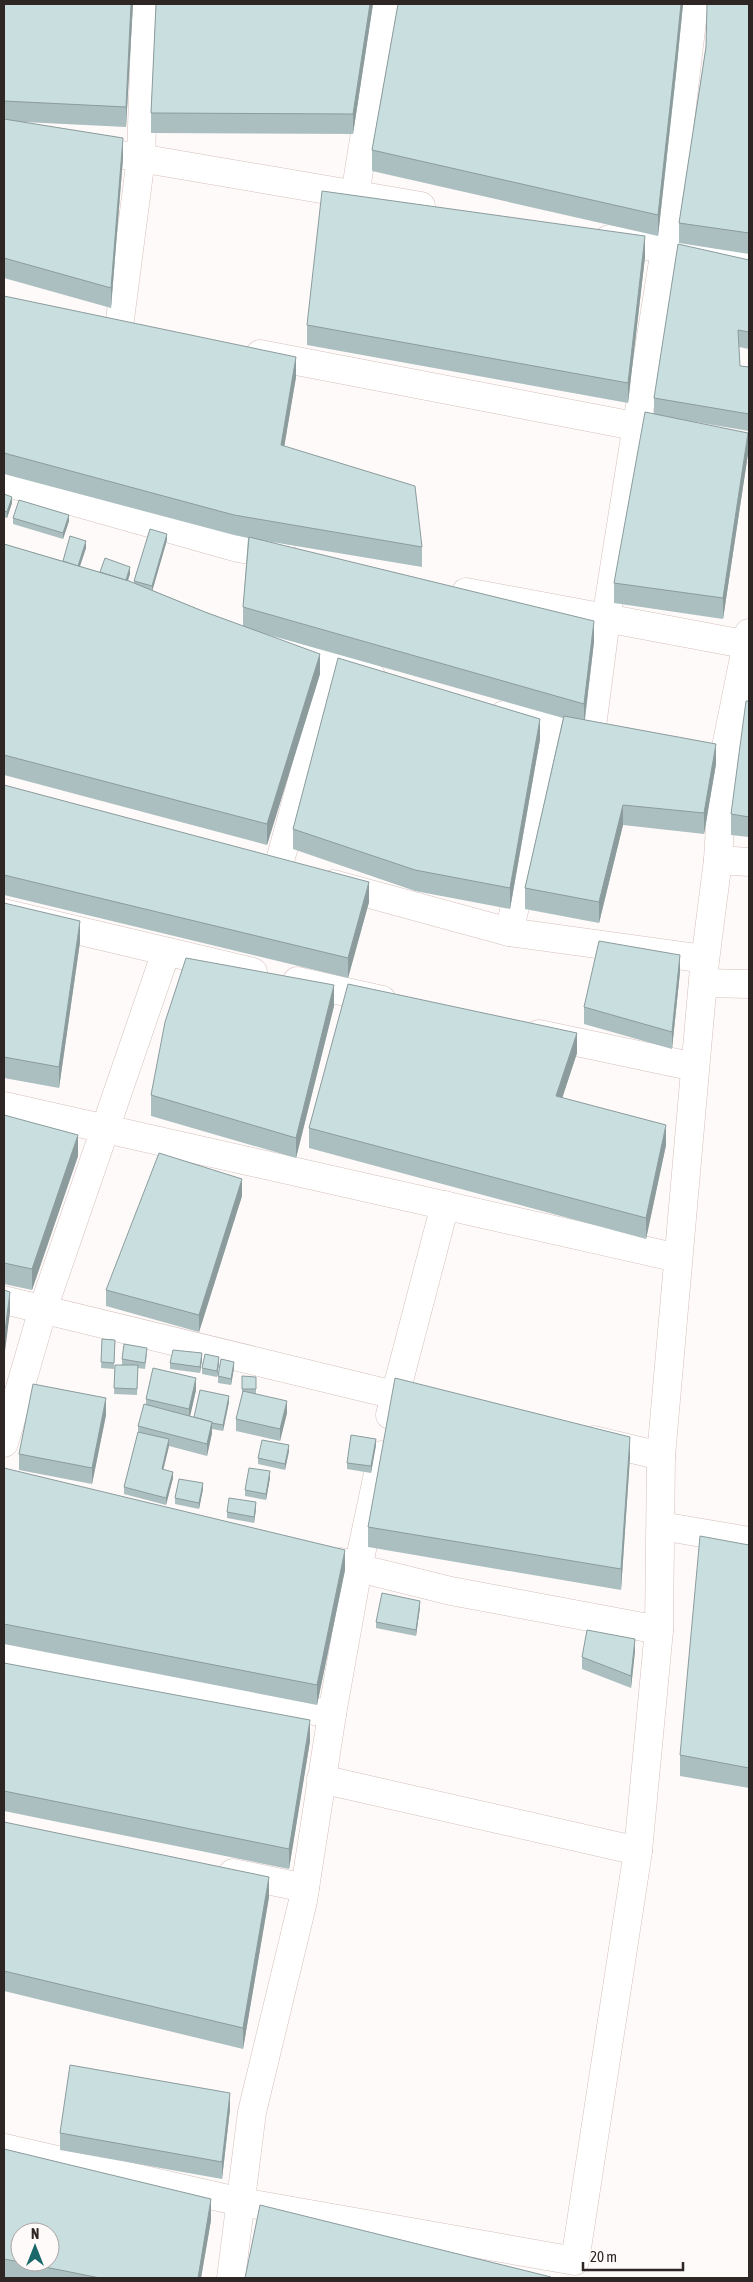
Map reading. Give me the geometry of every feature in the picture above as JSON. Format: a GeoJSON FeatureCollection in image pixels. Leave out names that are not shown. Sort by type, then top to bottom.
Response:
{"type":"FeatureCollection","features":[{"type":"Feature","properties":{"kind":"street"},"geometry":{"type":"LineString","coordinates":[[146,4],[141,158],[109,325],[148,332]]}},
{"type":"Feature","properties":{"kind":"street"},"geometry":{"type":"LineString","coordinates":[[355,195],[386,4]]}},
{"type":"Feature","properties":{"kind":"street"},"geometry":{"type":"LineString","coordinates":[[591,734],[606,619],[665,249],[694,4]]}},
{"type":"Feature","properties":{"kind":"street"},"geometry":{"type":"LineString","coordinates":[[63,145],[442,210]]}},
{"type":"Feature","properties":{"kind":"street"},"geometry":{"type":"LineString","coordinates":[[588,235],[749,264]]}},
{"type":"Feature","properties":{"kind":"street"},"geometry":{"type":"LineString","coordinates":[[236,349],[749,448]]}},
{"type":"Feature","properties":{"kind":"street"},"geometry":{"type":"LineString","coordinates":[[4,482],[238,548],[306,561]]}},
{"type":"Feature","properties":{"kind":"street"},"geometry":{"type":"LineString","coordinates":[[4,2148],[241,2202],[574,2270],[638,1851],[659,1630],[661,1456],[695,1067],[704,971],[718,860],[724,758],[749,641],[606,619],[441,587]]}},
{"type":"Feature","properties":{"kind":"street"},"geometry":{"type":"LineString","coordinates":[[260,640],[396,684]]}},
{"type":"Feature","properties":{"kind":"street"},"geometry":{"type":"LineString","coordinates":[[278,868],[334,664]]}},
{"type":"Feature","properties":{"kind":"street"},"geometry":{"type":"LineString","coordinates":[[476,708],[557,730],[620,739]]}},
{"type":"Feature","properties":{"kind":"street"},"geometry":{"type":"LineString","coordinates":[[509,932],[557,730]]}},
{"type":"Feature","properties":{"kind":"street"},"geometry":{"type":"LineString","coordinates":[[696,752],[724,758]]}},
{"type":"Feature","properties":{"kind":"street"},"geometry":{"type":"LineString","coordinates":[[718,860],[749,862]]}},
{"type":"Feature","properties":{"kind":"street"},"geometry":{"type":"LineString","coordinates":[[251,861],[509,932],[704,971],[749,984]]}},
{"type":"Feature","properties":{"kind":"street"},"geometry":{"type":"LineString","coordinates":[[4,913],[166,952],[404,1004]]}},
{"type":"Feature","properties":{"kind":"street"},"geometry":{"type":"LineString","coordinates":[[4,1443],[42,1309],[166,952]]}},
{"type":"Feature","properties":{"kind":"street"},"geometry":{"type":"LineString","coordinates":[[511,1028],[695,1067]]}},
{"type":"Feature","properties":{"kind":"street"},"geometry":{"type":"LineString","coordinates":[[4,1106],[678,1258]]}},
{"type":"Feature","properties":{"kind":"street"},"geometry":{"type":"LineString","coordinates":[[231,2278],[252,2112],[305,1888],[321,1779],[358,1568],[394,1395],[445,1205]]}},
{"type":"Feature","properties":{"kind":"street"},"geometry":{"type":"LineString","coordinates":[[4,1300],[432,1404]]}},
{"type":"Feature","properties":{"kind":"street"},"geometry":{"type":"LineString","coordinates":[[566,1434],[661,1456]]}},
{"type":"Feature","properties":{"kind":"street"},"geometry":{"type":"LineString","coordinates":[[661,1526],[749,1541]]}},
{"type":"Feature","properties":{"kind":"street"},"geometry":{"type":"LineString","coordinates":[[314,1552],[358,1568],[451,1591],[659,1630]]}},
{"type":"Feature","properties":{"kind":"street"},"geometry":{"type":"LineString","coordinates":[[4,1658],[332,1714]]}},
{"type":"Feature","properties":{"kind":"street"},"geometry":{"type":"LineString","coordinates":[[321,1779],[638,1851]]}},
{"type":"Feature","properties":{"kind":"street"},"geometry":{"type":"LineString","coordinates":[[208,1868],[305,1888]]}},
{"type":"Feature","properties":{"kind":"building"},"geometry":{"type":"Polygon","coordinates":[[[4,4],[131,4],[126,107],[4,101],[4,4]]]}},
{"type":"Feature","properties":{"kind":"building"},"geometry":{"type":"Polygon","coordinates":[[[156,4],[370,4],[353,114],[151,113],[156,4]]]}},
{"type":"Feature","properties":{"kind":"building"},"geometry":{"type":"Polygon","coordinates":[[[398,4],[681,4],[658,215],[372,150],[398,4]]]}},
{"type":"Feature","properties":{"kind":"building"},"geometry":{"type":"Polygon","coordinates":[[[707,4],[749,4],[749,233],[679,223],[706,47],[707,4]]]}},
{"type":"Feature","properties":{"kind":"building"},"geometry":{"type":"Polygon","coordinates":[[[4,119],[123,138],[111,288],[4,258],[4,119]]]}},
{"type":"Feature","properties":{"kind":"building"},"geometry":{"type":"Polygon","coordinates":[[[322,191],[645,236],[628,383],[307,325],[322,191]]]}},
{"type":"Feature","properties":{"kind":"building"},"geometry":{"type":"Polygon","coordinates":[[[678,244],[749,260],[749,332],[738,330],[740,366],[749,367],[749,414],[654,398],[678,244]]]}},
{"type":"Feature","properties":{"kind":"building"},"geometry":{"type":"Polygon","coordinates":[[[4,296],[296,357],[281,445],[415,486],[422,547],[234,515],[4,453],[4,296]]]}},
{"type":"Feature","properties":{"kind":"building"},"geometry":{"type":"Polygon","coordinates":[[[645,412],[748,433],[723,598],[614,583],[645,412]]]}},
{"type":"Feature","properties":{"kind":"building"},"geometry":{"type":"Polygon","coordinates":[[[4,494],[12,497],[7,512],[4,511],[4,494]]]}},
{"type":"Feature","properties":{"kind":"building"},"geometry":{"type":"Polygon","coordinates":[[[19,500],[69,515],[63,533],[13,518],[19,500]]]}},
{"type":"Feature","properties":{"kind":"building"},"geometry":{"type":"Polygon","coordinates":[[[150,529],[167,534],[152,586],[134,581],[150,529]]]}},
{"type":"Feature","properties":{"kind":"building"},"geometry":{"type":"Polygon","coordinates":[[[70,536],[86,541],[78,566],[63,561],[70,536]]]}},
{"type":"Feature","properties":{"kind":"building"},"geometry":{"type":"Polygon","coordinates":[[[249,537],[594,621],[584,704],[243,607],[249,537]]]}},
{"type":"Feature","properties":{"kind":"building"},"geometry":{"type":"Polygon","coordinates":[[[4,544],[129,581],[205,612],[320,654],[267,824],[4,755],[4,544]]]}},
{"type":"Feature","properties":{"kind":"building"},"geometry":{"type":"Polygon","coordinates":[[[105,558],[130,567],[126,580],[100,572],[105,558]]]}},
{"type":"Feature","properties":{"kind":"building"},"geometry":{"type":"Polygon","coordinates":[[[338,658],[540,719],[510,888],[415,870],[293,829],[338,658]]]}},
{"type":"Feature","properties":{"kind":"building"},"geometry":{"type":"Polygon","coordinates":[[[746,701],[749,701],[749,817],[731,814],[746,701]]]}},
{"type":"Feature","properties":{"kind":"building"},"geometry":{"type":"Polygon","coordinates":[[[564,716],[716,744],[704,813],[623,805],[599,902],[525,888],[564,716]]]}},
{"type":"Feature","properties":{"kind":"building"},"geometry":{"type":"Polygon","coordinates":[[[4,785],[369,882],[348,958],[4,875],[4,785]]]}},
{"type":"Feature","properties":{"kind":"building"},"geometry":{"type":"Polygon","coordinates":[[[4,903],[80,921],[59,1067],[4,1057],[4,903]]]}},
{"type":"Feature","properties":{"kind":"building"},"geometry":{"type":"Polygon","coordinates":[[[599,941],[680,955],[672,1032],[584,1007],[599,941]]]}},
{"type":"Feature","properties":{"kind":"building"},"geometry":{"type":"Polygon","coordinates":[[[186,958],[334,985],[296,1138],[151,1095],[165,1022],[186,958]]]}},
{"type":"Feature","properties":{"kind":"building"},"geometry":{"type":"Polygon","coordinates":[[[348,984],[577,1033],[556,1096],[666,1125],[646,1218],[309,1128],[348,984]]]}},
{"type":"Feature","properties":{"kind":"building"},"geometry":{"type":"Polygon","coordinates":[[[4,1115],[78,1135],[32,1269],[4,1263],[4,1115]]]}},
{"type":"Feature","properties":{"kind":"building"},"geometry":{"type":"Polygon","coordinates":[[[159,1153],[242,1179],[199,1315],[106,1290],[159,1153]]]}},
{"type":"Feature","properties":{"kind":"building"},"geometry":{"type":"Polygon","coordinates":[[[4,1290],[10,1292],[4,1339],[4,1290]]]}},
{"type":"Feature","properties":{"kind":"building"},"geometry":{"type":"Polygon","coordinates":[[[102,1339],[115,1340],[114,1363],[101,1362],[102,1339]]]}},
{"type":"Feature","properties":{"kind":"building"},"geometry":{"type":"Polygon","coordinates":[[[124,1344],[147,1348],[145,1363],[122,1359],[124,1344]]]}},
{"type":"Feature","properties":{"kind":"building"},"geometry":{"type":"Polygon","coordinates":[[[173,1350],[202,1353],[200,1367],[170,1363],[173,1350]]]}},
{"type":"Feature","properties":{"kind":"building"},"geometry":{"type":"Polygon","coordinates":[[[205,1354],[219,1357],[217,1371],[202,1368],[205,1354]]]}},
{"type":"Feature","properties":{"kind":"building"},"geometry":{"type":"Polygon","coordinates":[[[221,1359],[234,1362],[231,1379],[218,1376],[221,1359]]]}},
{"type":"Feature","properties":{"kind":"building"},"geometry":{"type":"Polygon","coordinates":[[[115,1365],[138,1365],[137,1389],[114,1388],[115,1365]]]}},
{"type":"Feature","properties":{"kind":"building"},"geometry":{"type":"Polygon","coordinates":[[[153,1368],[196,1378],[189,1409],[146,1399],[153,1368]]]}},
{"type":"Feature","properties":{"kind":"building"},"geometry":{"type":"Polygon","coordinates":[[[242,1376],[256,1377],[256,1389],[242,1389],[242,1376]]]}},
{"type":"Feature","properties":{"kind":"building"},"geometry":{"type":"Polygon","coordinates":[[[395,1378],[630,1437],[621,1569],[368,1527],[395,1378]]]}},
{"type":"Feature","properties":{"kind":"building"},"geometry":{"type":"Polygon","coordinates":[[[33,1384],[106,1398],[92,1468],[19,1454],[33,1384]]]}},
{"type":"Feature","properties":{"kind":"building"},"geometry":{"type":"Polygon","coordinates":[[[200,1390],[229,1396],[223,1425],[194,1417],[200,1390]]]}},
{"type":"Feature","properties":{"kind":"building"},"geometry":{"type":"Polygon","coordinates":[[[243,1391],[287,1401],[280,1429],[236,1419],[243,1391]]]}},
{"type":"Feature","properties":{"kind":"building"},"geometry":{"type":"Polygon","coordinates":[[[144,1404],[212,1422],[207,1444],[138,1426],[144,1404]]]}},
{"type":"Feature","properties":{"kind":"building"},"geometry":{"type":"Polygon","coordinates":[[[138,1432],[169,1439],[162,1469],[173,1472],[166,1498],[124,1487],[138,1432]]]}},
{"type":"Feature","properties":{"kind":"building"},"geometry":{"type":"Polygon","coordinates":[[[351,1435],[376,1439],[371,1466],[347,1463],[351,1435]]]}},
{"type":"Feature","properties":{"kind":"building"},"geometry":{"type":"Polygon","coordinates":[[[262,1440],[289,1445],[285,1464],[258,1458],[262,1440]]]}},
{"type":"Feature","properties":{"kind":"building"},"geometry":{"type":"Polygon","coordinates":[[[4,1468],[345,1550],[317,1685],[4,1624],[4,1468]]]}},
{"type":"Feature","properties":{"kind":"building"},"geometry":{"type":"Polygon","coordinates":[[[249,1468],[270,1471],[266,1494],[245,1490],[249,1468]]]}},
{"type":"Feature","properties":{"kind":"building"},"geometry":{"type":"Polygon","coordinates":[[[179,1479],[203,1483],[199,1503],[175,1498],[179,1479]]]}},
{"type":"Feature","properties":{"kind":"building"},"geometry":{"type":"Polygon","coordinates":[[[229,1498],[256,1502],[254,1517],[227,1512],[229,1498]]]}},
{"type":"Feature","properties":{"kind":"building"},"geometry":{"type":"Polygon","coordinates":[[[700,1536],[749,1545],[749,1768],[680,1755],[700,1536]]]}},
{"type":"Feature","properties":{"kind":"building"},"geometry":{"type":"Polygon","coordinates":[[[382,1593],[420,1601],[416,1630],[376,1622],[382,1593]]]}},
{"type":"Feature","properties":{"kind":"building"},"geometry":{"type":"Polygon","coordinates":[[[587,1630],[635,1639],[631,1676],[582,1657],[587,1630]]]}},
{"type":"Feature","properties":{"kind":"building"},"geometry":{"type":"Polygon","coordinates":[[[4,1663],[310,1720],[289,1849],[4,1791],[4,1663]]]}},
{"type":"Feature","properties":{"kind":"building"},"geometry":{"type":"Polygon","coordinates":[[[4,1822],[269,1877],[243,2028],[4,1971],[4,1822]]]}},
{"type":"Feature","properties":{"kind":"building"},"geometry":{"type":"Polygon","coordinates":[[[70,2065],[230,2093],[222,2162],[60,2133],[70,2065]]]}},
{"type":"Feature","properties":{"kind":"building"},"geometry":{"type":"Polygon","coordinates":[[[4,2149],[211,2199],[198,2278],[100,2278],[60,2270],[60,2222],[10,2222],[10,2260],[4,2259],[4,2149]]]}},
{"type":"Feature","properties":{"kind":"building"},"geometry":{"type":"Polygon","coordinates":[[[260,2205],[551,2277],[551,2278],[245,2278],[260,2205]]]}}]}
